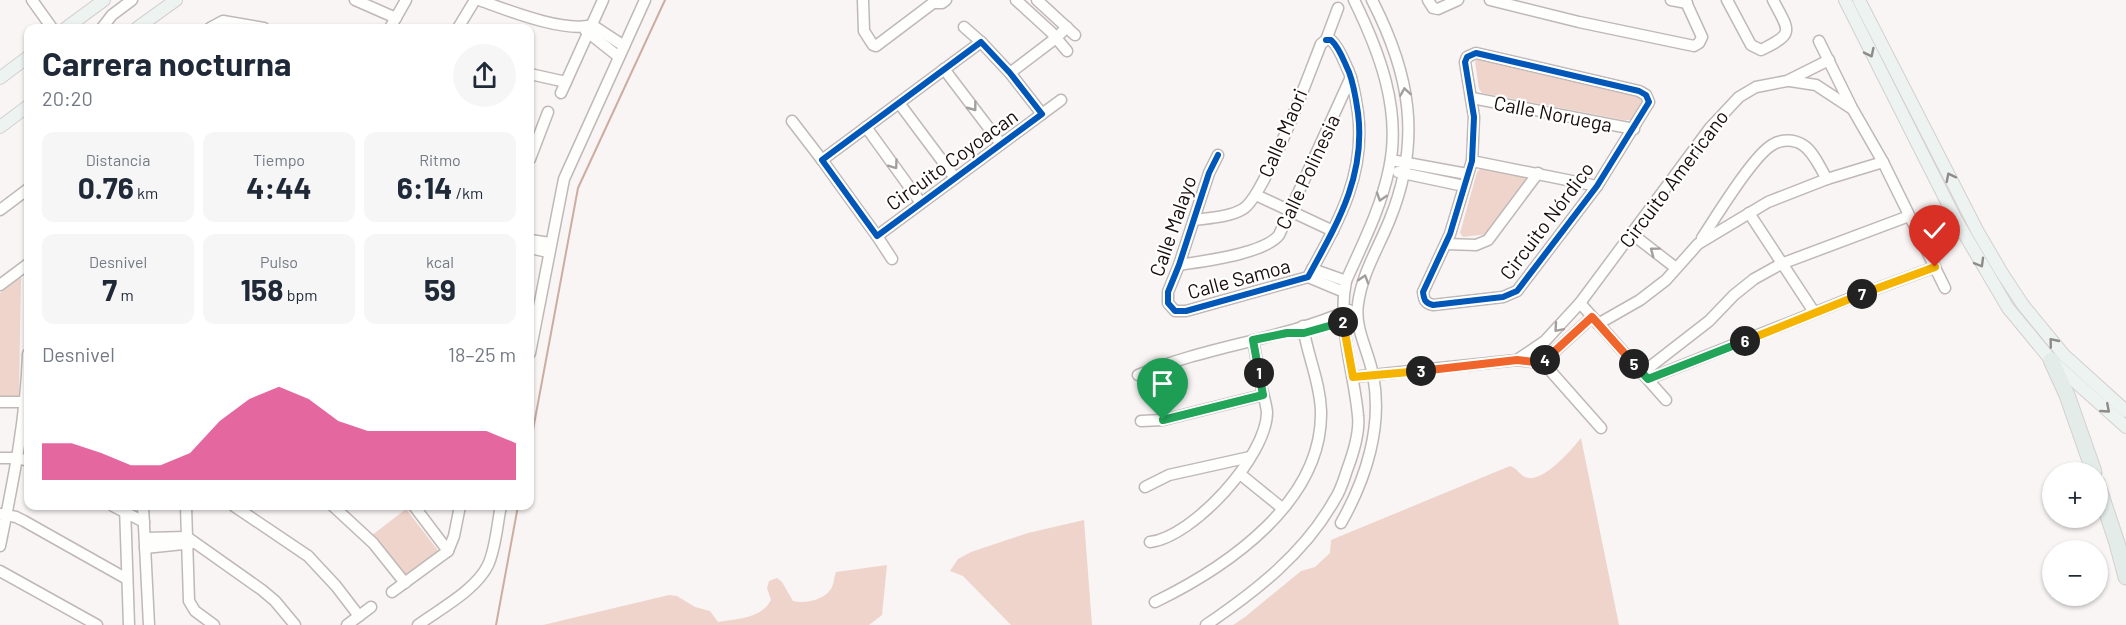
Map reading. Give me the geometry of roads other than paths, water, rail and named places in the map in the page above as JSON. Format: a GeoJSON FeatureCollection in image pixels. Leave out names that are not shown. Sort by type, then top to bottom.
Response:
{"type":"FeatureCollection","features":[{"type":"Feature","properties":{"kind":"highway"},"geometry":{"type":"LineString","coordinates":[[2051,360],[2070,403],[2091,462]]}},
{"type":"Feature","properties":{"kind":"highway"},"geometry":{"type":"LineString","coordinates":[[2108,516],[2126,577]]}},
{"type":"Feature","properties":{"kind":"main road"},"geometry":{"type":"LineString","coordinates":[[81,24],[93,4],[104,0]]}},
{"type":"Feature","properties":{"kind":"main road"},"geometry":{"type":"LineString","coordinates":[[143,24],[176,0]]}},
{"type":"Feature","properties":{"kind":"main road"},"geometry":{"type":"LineString","coordinates":[[1845,0],[1955,218],[2008,308],[2051,360],[2126,426]]}},
{"type":"Feature","properties":{"kind":"main road"},"geometry":{"type":"LineString","coordinates":[[1859,0],[1978,232],[2002,273],[2023,305],[2064,355],[2126,411]]}},
{"type":"Feature","properties":{"kind":"main road"},"geometry":{"type":"LineString","coordinates":[[0,78],[24,60]]}},
{"type":"Feature","properties":{"kind":"main road"},"geometry":{"type":"LineString","coordinates":[[0,127],[24,109]]}},
{"type":"Feature","properties":{"kind":"street"},"geometry":{"type":"LineString","coordinates":[[32,0],[49,24]]}},
{"type":"Feature","properties":{"kind":"street"},"geometry":{"type":"LineString","coordinates":[[105,24],[112,15],[132,0]]}},
{"type":"Feature","properties":{"kind":"street"},"geometry":{"type":"LineString","coordinates":[[355,0],[396,18]]}},
{"type":"Feature","properties":{"kind":"street"},"geometry":{"type":"LineString","coordinates":[[392,24],[406,0]]}},
{"type":"Feature","properties":{"kind":"street"},"geometry":{"type":"LineString","coordinates":[[461,24],[477,0],[534,19],[587,29],[624,46]]}},
{"type":"Feature","properties":{"kind":"street"},"geometry":{"type":"LineString","coordinates":[[561,93],[587,29],[603,0]]}},
{"type":"Feature","properties":{"kind":"street"},"geometry":{"type":"LineString","coordinates":[[534,331],[564,179],[645,0]]}},
{"type":"Feature","properties":{"kind":"street"},"geometry":{"type":"LineString","coordinates":[[863,0],[864,31],[876,46],[934,1],[942,3],[946,0]]}},
{"type":"Feature","properties":{"kind":"street"},"geometry":{"type":"LineString","coordinates":[[1016,0],[1067,51]]}},
{"type":"Feature","properties":{"kind":"street"},"geometry":{"type":"LineString","coordinates":[[1010,73],[1056,38],[1071,31],[1037,0]]}},
{"type":"Feature","properties":{"kind":"street"},"geometry":{"type":"LineString","coordinates":[[1206,625],[1267,580],[1298,550],[1336,498],[1352,457],[1359,419],[1343,317],[1345,286],[1380,201],[1390,165],[1392,141],[1390,105],[1382,66],[1354,0]]}},
{"type":"Feature","properties":{"kind":"street"},"geometry":{"type":"LineString","coordinates":[[1341,523],[1362,480],[1372,440],[1375,416],[1373,376],[1358,310],[1368,266],[1390,219],[1406,169],[1408,111],[1403,80],[1398,57],[1372,0]]}},
{"type":"Feature","properties":{"kind":"street"},"geometry":{"type":"LineString","coordinates":[[1428,0],[1435,9],[1458,0]]}},
{"type":"Feature","properties":{"kind":"street"},"geometry":{"type":"LineString","coordinates":[[1490,0],[1579,22],[1694,46],[1702,37],[1686,2],[1671,0]]}},
{"type":"Feature","properties":{"kind":"street"},"geometry":{"type":"LineString","coordinates":[[1727,0],[1751,45],[1761,50],[1780,40],[1786,32],[1787,27],[1773,0]]}},
{"type":"Feature","properties":{"kind":"street","name":"Calle Maori"},"geometry":{"type":"LineString","coordinates":[[1194,220],[1238,212],[1256,195],[1283,138],[1321,44],[1326,40],[1338,8]]}},
{"type":"Feature","properties":{"kind":"street"},"geometry":{"type":"LineString","coordinates":[[217,24],[228,21],[243,24]]}},
{"type":"Feature","properties":{"kind":"street","name":"Circuito Coyoacan"},"geometry":{"type":"LineString","coordinates":[[792,120],[876,236],[1042,114],[1010,73],[981,42],[963,27]]}},
{"type":"Feature","properties":{"kind":"street"},"geometry":{"type":"LineString","coordinates":[[587,29],[619,57]]}},
{"type":"Feature","properties":{"kind":"street","name":"Calle Samoa"},"geometry":{"type":"LineString","coordinates":[[1171,308],[1180,312],[1186,311],[1310,273],[1350,195],[1359,153],[1359,125],[1351,77],[1337,46],[1334,42],[1326,40]]}},
{"type":"Feature","properties":{"kind":"street","name":"Circuito Americano"},"geometry":{"type":"LineString","coordinates":[[1819,41],[1852,108],[1883,162],[1945,288]]}},
{"type":"Feature","properties":{"kind":"street"},"geometry":{"type":"LineString","coordinates":[[822,160],[981,42]]}},
{"type":"Feature","properties":{"kind":"street","name":"Circuito Nórdico"},"geometry":{"type":"LineString","coordinates":[[1483,54],[1646,95],[1649,98],[1649,104],[1634,129],[1597,186],[1522,286],[1510,295],[1464,303],[1433,305],[1427,303],[1423,292],[1446,244],[1472,161],[1474,140],[1472,98],[1465,62],[1471,55],[1483,54]]}},
{"type":"Feature","properties":{"kind":"street","name":"Circuito Americano"},"geometry":{"type":"LineString","coordinates":[[1786,81],[1828,60]]}},
{"type":"Feature","properties":{"kind":"street"},"geometry":{"type":"LineString","coordinates":[[944,69],[1001,144]]}},
{"type":"Feature","properties":{"kind":"street"},"geometry":{"type":"LineString","coordinates":[[534,75],[566,82]]}},
{"type":"Feature","properties":{"kind":"street","name":"Calle Polinesia"},"geometry":{"type":"LineString","coordinates":[[1179,265],[1220,258],[1264,246],[1280,236],[1351,77]]}},
{"type":"Feature","properties":{"kind":"street","name":"Circuito Americano"},"geometry":{"type":"LineString","coordinates":[[1517,360],[1534,350],[1553,334],[1580,303],[1710,128],[1739,97],[1756,87],[1786,81],[1801,81],[1816,85],[1852,108]]}},
{"type":"Feature","properties":{"kind":"street","name":"Calle Noruega"},"geometry":{"type":"LineString","coordinates":[[1472,98],[1634,129]]}},
{"type":"Feature","properties":{"kind":"street"},"geometry":{"type":"LineString","coordinates":[[1042,114],[1061,100]]}},
{"type":"Feature","properties":{"kind":"street"},"geometry":{"type":"LineString","coordinates":[[899,103],[955,178]]}},
{"type":"Feature","properties":{"kind":"street"},"geometry":{"type":"LineString","coordinates":[[534,132],[548,112]]}},
{"type":"Feature","properties":{"kind":"street"},"geometry":{"type":"LineString","coordinates":[[866,127],[921,203]]}},
{"type":"Feature","properties":{"kind":"street"},"geometry":{"type":"LineString","coordinates":[[1353,377],[1517,360],[1542,363],[1595,321],[1640,300],[1666,280],[1698,244],[1752,166],[1772,145],[1783,141],[1794,141],[1805,146],[1827,179]]}},
{"type":"Feature","properties":{"kind":"street","name":"Calle Malayo"},"geometry":{"type":"LineString","coordinates":[[1171,308],[1168,303],[1168,292],[1209,173],[1218,155]]}},
{"type":"Feature","properties":{"kind":"street"},"geometry":{"type":"LineString","coordinates":[[1472,161],[1597,186]]}},
{"type":"Feature","properties":{"kind":"street"},"geometry":{"type":"LineString","coordinates":[[1698,244],[1768,202],[1827,179],[1883,162]]}},
{"type":"Feature","properties":{"kind":"street"},"geometry":{"type":"LineString","coordinates":[[1390,165],[1464,186]]}},
{"type":"Feature","properties":{"kind":"street"},"geometry":{"type":"LineString","coordinates":[[1406,169],[1467,174]]}},
{"type":"Feature","properties":{"kind":"street"},"geometry":{"type":"LineString","coordinates":[[1446,244],[1476,245],[1488,240],[1538,173]]}},
{"type":"Feature","properties":{"kind":"street"},"geometry":{"type":"LineString","coordinates":[[0,210],[24,192]]}},
{"type":"Feature","properties":{"kind":"street"},"geometry":{"type":"LineString","coordinates":[[1256,195],[1333,231]]}},
{"type":"Feature","properties":{"kind":"street"},"geometry":{"type":"LineString","coordinates":[[1749,213],[1814,312]]}},
{"type":"Feature","properties":{"kind":"street"},"geometry":{"type":"LineString","coordinates":[[1645,376],[1754,279],[1781,264],[1909,216]]}},
{"type":"Feature","properties":{"kind":"street"},"geometry":{"type":"LineString","coordinates":[[1632,234],[1676,268]]}},
{"type":"Feature","properties":{"kind":"street"},"geometry":{"type":"LineString","coordinates":[[876,236],[892,259]]}},
{"type":"Feature","properties":{"kind":"street"},"geometry":{"type":"LineString","coordinates":[[534,241],[549,247]]}},
{"type":"Feature","properties":{"kind":"street"},"geometry":{"type":"LineString","coordinates":[[534,248],[549,247]]}},
{"type":"Feature","properties":{"kind":"street"},"geometry":{"type":"LineString","coordinates":[[0,285],[24,267]]}},
{"type":"Feature","properties":{"kind":"street"},"geometry":{"type":"LineString","coordinates":[[1645,376],[1935,267]]}},
{"type":"Feature","properties":{"kind":"street"},"geometry":{"type":"LineString","coordinates":[[1310,273],[1345,286]]}},
{"type":"Feature","properties":{"kind":"street"},"geometry":{"type":"LineString","coordinates":[[1580,303],[1666,400]]}},
{"type":"Feature","properties":{"kind":"street"},"geometry":{"type":"LineString","coordinates":[[1138,375],[1174,362],[1253,340],[1304,329],[1358,310]]}},
{"type":"Feature","properties":{"kind":"street"},"geometry":{"type":"LineString","coordinates":[[1155,602],[1224,564],[1246,546],[1282,508],[1307,471],[1315,453],[1320,431],[1321,410],[1318,385],[1304,329]]}},
{"type":"Feature","properties":{"kind":"street"},"geometry":{"type":"LineString","coordinates":[[1150,542],[1162,541],[1194,521],[1240,474],[1250,457],[1265,426],[1267,413],[1253,340]]}},
{"type":"Feature","properties":{"kind":"street"},"geometry":{"type":"LineString","coordinates":[[1534,350],[1542,363],[1601,428]]}},
{"type":"Feature","properties":{"kind":"street"},"geometry":{"type":"LineString","coordinates":[[1141,421],[1163,420],[1263,395]]}},
{"type":"Feature","properties":{"kind":"street"},"geometry":{"type":"LineString","coordinates":[[0,402],[24,402]]}},
{"type":"Feature","properties":{"kind":"street"},"geometry":{"type":"LineString","coordinates":[[1145,487],[1168,476],[1250,457]]}},
{"type":"Feature","properties":{"kind":"street"},"geometry":{"type":"LineString","coordinates":[[0,458],[23,459],[3,514],[0,546]]}},
{"type":"Feature","properties":{"kind":"street"},"geometry":{"type":"LineString","coordinates":[[1240,474],[1282,508]]}},
{"type":"Feature","properties":{"kind":"street"},"geometry":{"type":"LineString","coordinates":[[125,510],[129,625]]}},
{"type":"Feature","properties":{"kind":"street"},"geometry":{"type":"LineString","coordinates":[[126,510],[144,522]]}},
{"type":"Feature","properties":{"kind":"street"},"geometry":{"type":"LineString","coordinates":[[143,510],[149,625]]}},
{"type":"Feature","properties":{"kind":"street"},"geometry":{"type":"LineString","coordinates":[[186,510],[190,607],[214,625]]}},
{"type":"Feature","properties":{"kind":"street"},"geometry":{"type":"LineString","coordinates":[[240,510],[308,556],[336,586],[359,616]]}},
{"type":"Feature","properties":{"kind":"street"},"geometry":{"type":"LineString","coordinates":[[338,510],[367,536],[405,583]]}},
{"type":"Feature","properties":{"kind":"street"},"geometry":{"type":"LineString","coordinates":[[417,510],[448,550]]}},
{"type":"Feature","properties":{"kind":"street"},"geometry":{"type":"LineString","coordinates":[[392,592],[448,550],[454,536],[459,510]]}},
{"type":"Feature","properties":{"kind":"street"},"geometry":{"type":"LineString","coordinates":[[418,625],[469,588],[484,572],[489,562],[500,510]]}},
{"type":"Feature","properties":{"kind":"street"},"geometry":{"type":"LineString","coordinates":[[3,514],[24,521],[127,579]]}},
{"type":"Feature","properties":{"kind":"street"},"geometry":{"type":"LineString","coordinates":[[145,543],[189,542],[262,590],[280,606],[295,625]]}},
{"type":"Feature","properties":{"kind":"street"},"geometry":{"type":"LineString","coordinates":[[0,571],[97,625]]}},
{"type":"Feature","properties":{"kind":"street"},"geometry":{"type":"LineString","coordinates":[[347,625],[371,607]]}},
{"type":"Feature","properties":{"kind":"waterway"},"geometry":{"type":"LineString","coordinates":[[534,424],[578,188],[665,0]]}},
{"type":"Feature","properties":{"kind":"waterway"},"geometry":{"type":"LineString","coordinates":[[496,625],[517,510]]}}]}
